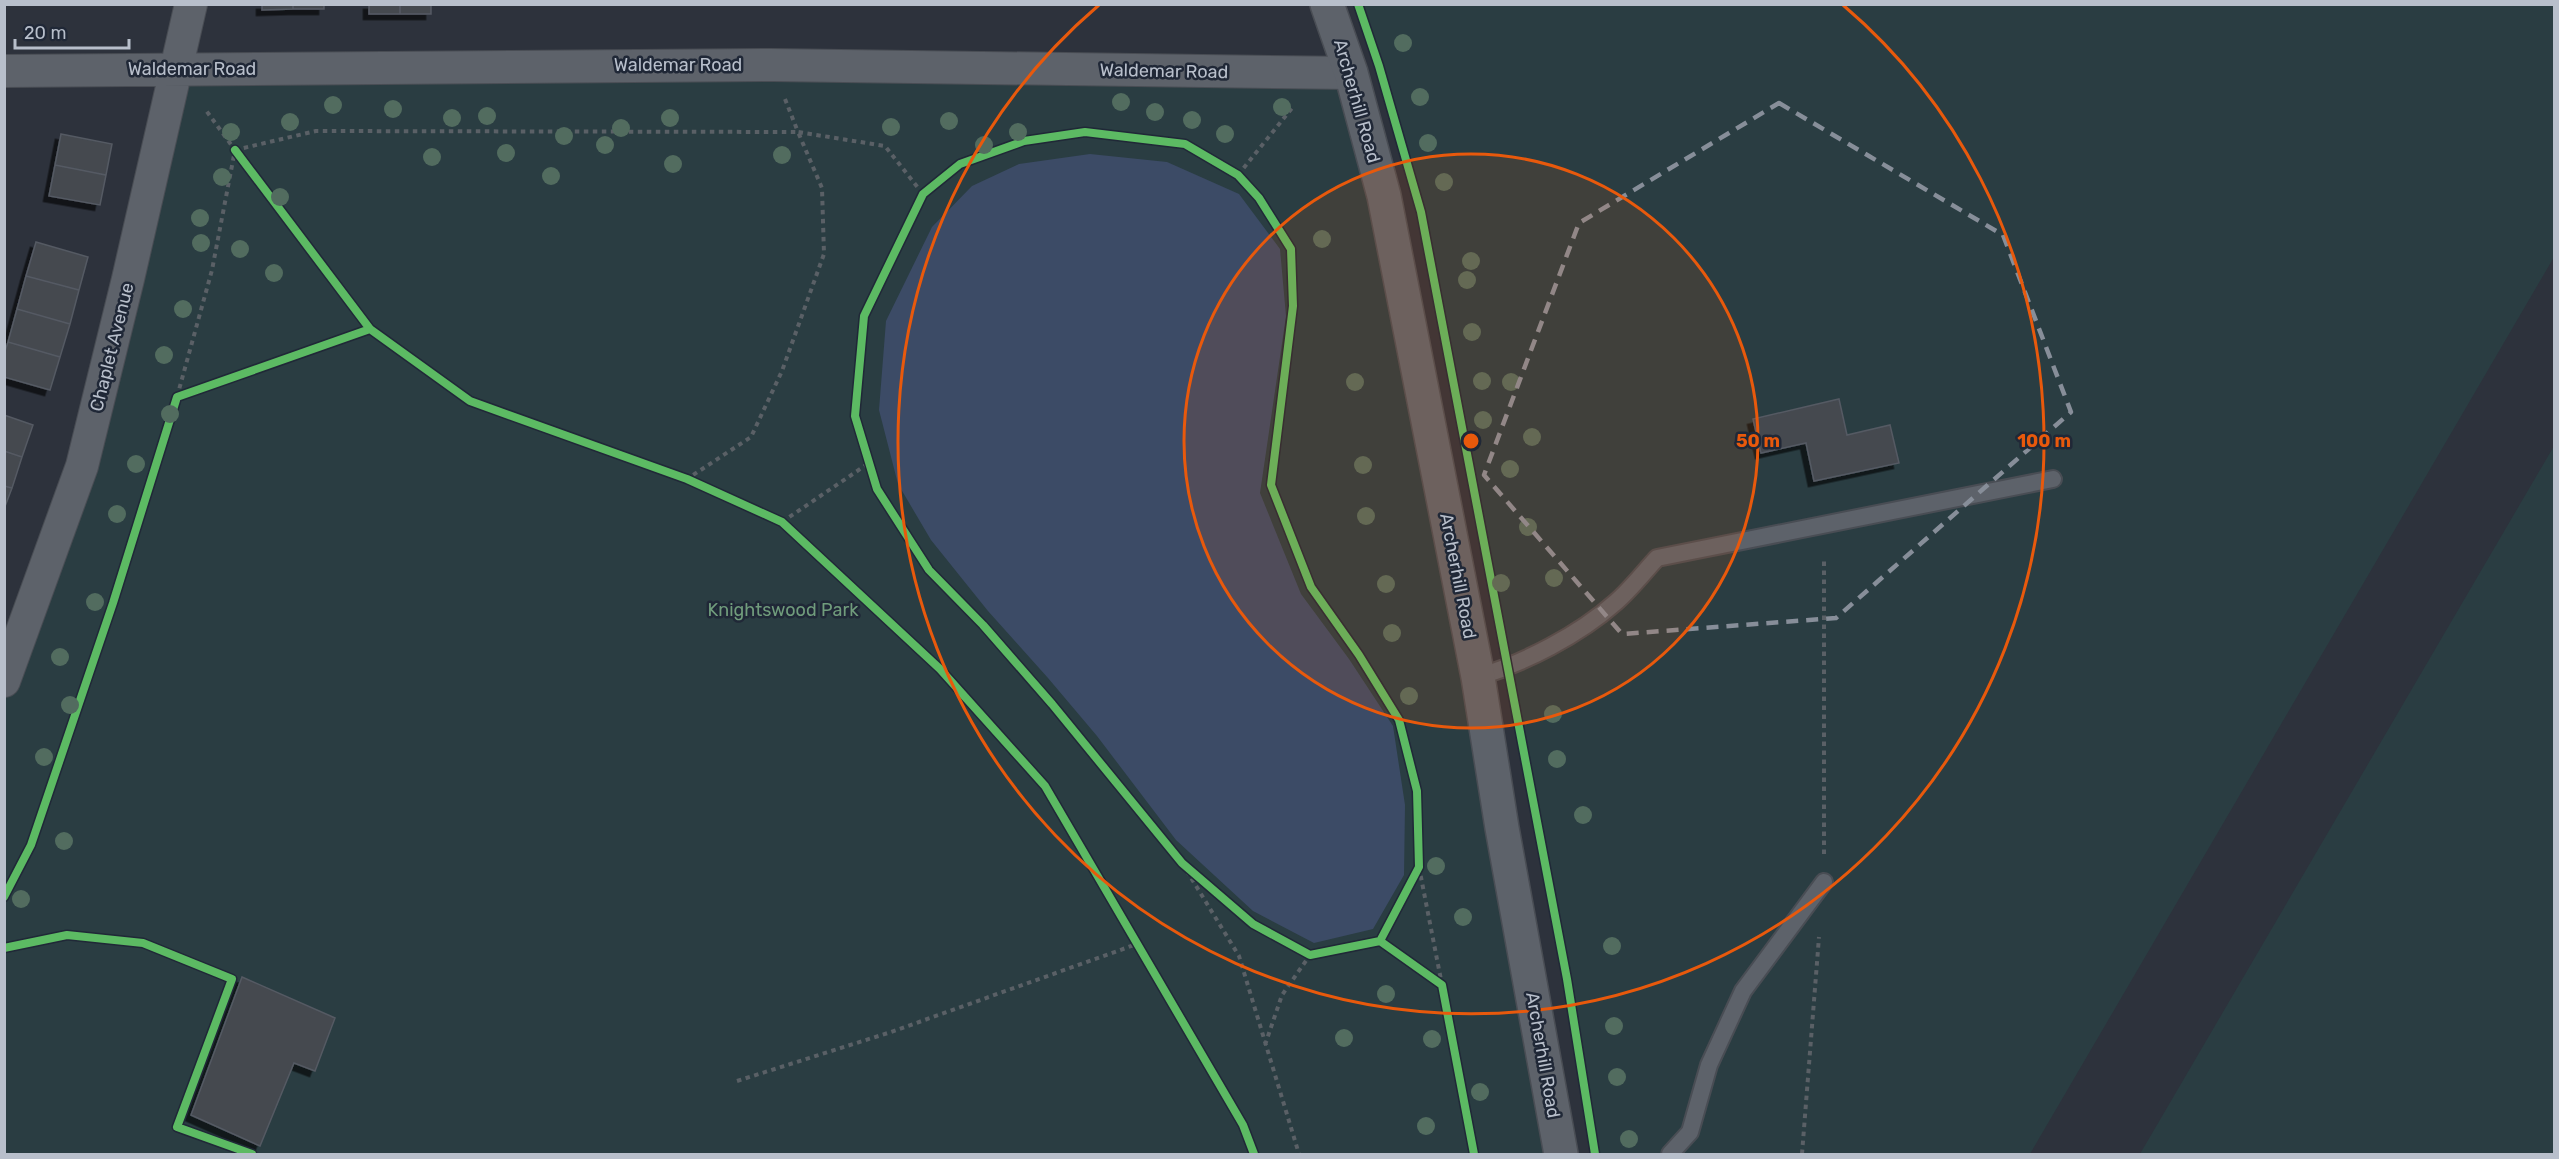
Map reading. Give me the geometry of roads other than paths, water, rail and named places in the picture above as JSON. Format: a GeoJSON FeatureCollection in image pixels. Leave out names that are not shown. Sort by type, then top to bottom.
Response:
{"type":"FeatureCollection","features":[{"type":"Feature","properties":{"kind":"street","name":"Chaplet Avenue"},"geometry":{"type":"LineString","coordinates":[[4,681],[82,466],[129,279],[191,4]]}},
{"type":"Feature","properties":{"kind":"street","name":"Archerhill Road"},"geometry":{"type":"LineString","coordinates":[[1327,4],[1335,73],[1384,196],[1478,677],[1502,828],[1561,1155]]}},
{"type":"Feature","properties":{"kind":"street","name":"Waldemar Road"},"geometry":{"type":"LineString","coordinates":[[4,71],[772,64],[1335,73]]}},
{"type":"Feature","properties":{"kind":"lane"},"geometry":{"type":"LineString","coordinates":[[1478,677],[1508,668],[1574,632],[1616,602],[1657,558],[2053,479]]}},
{"type":"Feature","properties":{"kind":"lane"},"geometry":{"type":"LineString","coordinates":[[1670,1155],[1690,1132],[1708,1065],[1743,991],[1824,882]]}},
{"type":"Feature","properties":{"kind":"water"},"geometry":{"type":"Polygon","coordinates":[[[1090,154],[1167,162],[1239,194],[1280,249],[1286,316],[1260,493],[1301,594],[1349,659],[1393,726],[1405,805],[1404,875],[1373,929],[1314,943],[1253,911],[1176,840],[1097,736],[988,611],[931,540],[898,484],[879,410],[886,321],[932,227],[972,186],[1019,164],[1090,154]]]}},
{"type":"Feature","properties":{"kind":"park label","name":"Knightswood Park"},"geometry":{"type":"Point","coordinates":[783,610]}}]}
